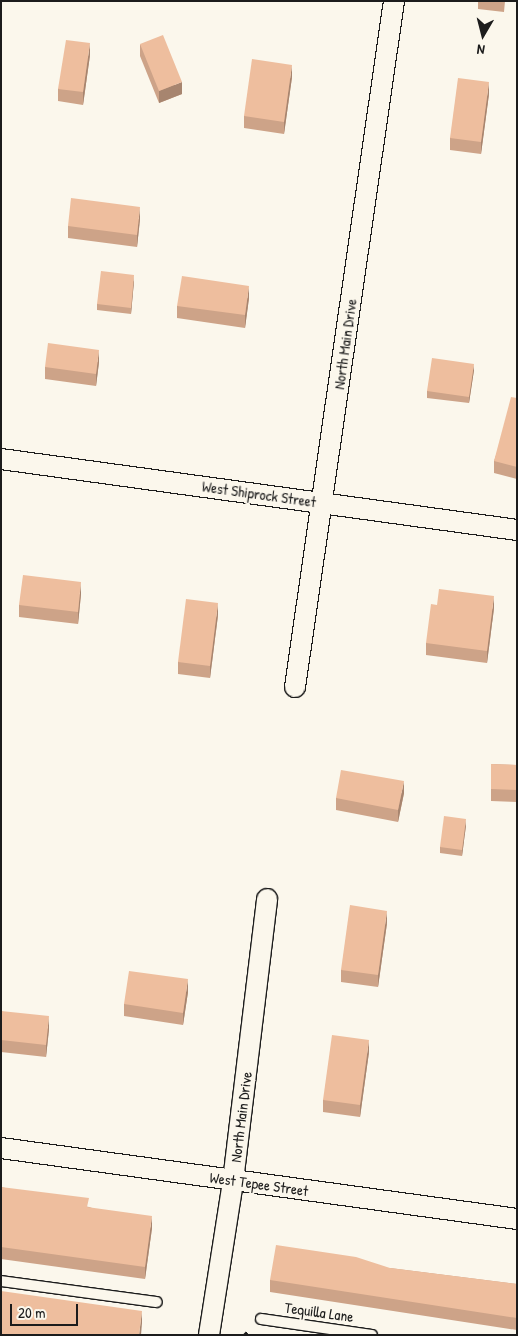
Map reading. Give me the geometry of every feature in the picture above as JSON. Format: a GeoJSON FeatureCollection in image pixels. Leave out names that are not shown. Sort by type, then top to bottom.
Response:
{"type":"FeatureCollection","features":[{"type":"Feature","properties":{"kind":"street","name":"North Main Drive"},"geometry":{"type":"LineString","coordinates":[[295,687],[394,1]]}},
{"type":"Feature","properties":{"kind":"street","name":"West Shiprock Street"},"geometry":{"type":"LineString","coordinates":[[1,459],[517,530]]}},
{"type":"Feature","properties":{"kind":"street","name":"North Main Drive"},"geometry":{"type":"LineString","coordinates":[[209,1335],[233,1180],[267,899]]}},
{"type":"Feature","properties":{"kind":"street","name":"West Tepee Street"},"geometry":{"type":"LineString","coordinates":[[1,1148],[517,1219]]}},
{"type":"Feature","properties":{"kind":"lane"},"geometry":{"type":"LineString","coordinates":[[1,1281],[157,1302]]}},
{"type":"Feature","properties":{"kind":"lane","name":"Tequilla Lane"},"geometry":{"type":"LineString","coordinates":[[261,1319],[372,1335]]}},
{"type":"Feature","properties":{"kind":"building"},"geometry":{"type":"Polygon","coordinates":[[[163,35],[182,82],[159,91],[140,44],[163,35]]]}},
{"type":"Feature","properties":{"kind":"building"},"geometry":{"type":"Polygon","coordinates":[[[66,40],[90,43],[83,92],[58,89],[66,40]]]}},
{"type":"Feature","properties":{"kind":"building"},"geometry":{"type":"Polygon","coordinates":[[[252,59],[292,65],[284,122],[244,116],[252,59]]]}},
{"type":"Feature","properties":{"kind":"building"},"geometry":{"type":"Polygon","coordinates":[[[458,78],[489,82],[481,142],[450,138],[458,78]]]}},
{"type":"Feature","properties":{"kind":"building"},"geometry":{"type":"Polygon","coordinates":[[[71,198],[140,207],[137,235],[68,226],[71,198]]]}},
{"type":"Feature","properties":{"kind":"building"},"geometry":{"type":"Polygon","coordinates":[[[101,271],[134,275],[131,308],[97,304],[101,271]]]}},
{"type":"Feature","properties":{"kind":"building"},"geometry":{"type":"Polygon","coordinates":[[[182,276],[249,286],[245,315],[177,306],[182,276]]]}},
{"type":"Feature","properties":{"kind":"building"},"geometry":{"type":"Polygon","coordinates":[[[48,343],[99,350],[96,374],[45,367],[48,343]]]}},
{"type":"Feature","properties":{"kind":"building"},"geometry":{"type":"Polygon","coordinates":[[[432,358],[474,364],[469,397],[427,391],[432,358]]]}},
{"type":"Feature","properties":{"kind":"building"},"geometry":{"type":"Polygon","coordinates":[[[511,397],[517,398],[517,467],[494,461],[511,397]]]}},
{"type":"Feature","properties":{"kind":"building"},"geometry":{"type":"Polygon","coordinates":[[[23,575],[81,582],[78,612],[19,605],[23,575]]]}},
{"type":"Feature","properties":{"kind":"building"},"geometry":{"type":"Polygon","coordinates":[[[439,589],[494,596],[487,651],[426,643],[431,604],[437,605],[439,589]]]}},
{"type":"Feature","properties":{"kind":"building"},"geometry":{"type":"Polygon","coordinates":[[[186,599],[218,603],[210,666],[178,662],[186,599]]]}},
{"type":"Feature","properties":{"kind":"building"},"geometry":{"type":"Polygon","coordinates":[[[491,764],[517,765],[517,790],[491,789],[491,764]]]}},
{"type":"Feature","properties":{"kind":"building"},"geometry":{"type":"Polygon","coordinates":[[[341,770],[404,781],[398,810],[336,798],[341,770]]]}},
{"type":"Feature","properties":{"kind":"building"},"geometry":{"type":"Polygon","coordinates":[[[444,816],[466,819],[462,850],[440,847],[444,816]]]}},
{"type":"Feature","properties":{"kind":"building"},"geometry":{"type":"Polygon","coordinates":[[[350,905],[387,911],[378,975],[341,970],[350,905]]]}},
{"type":"Feature","properties":{"kind":"building"},"geometry":{"type":"Polygon","coordinates":[[[129,971],[188,979],[183,1013],[124,1004],[129,971]]]}},
{"type":"Feature","properties":{"kind":"building"},"geometry":{"type":"Polygon","coordinates":[[[1,1011],[49,1016],[46,1045],[1,1040],[1,1011]]]}},
{"type":"Feature","properties":{"kind":"building"},"geometry":{"type":"Polygon","coordinates":[[[332,1035],[369,1040],[360,1105],[323,1100],[332,1035]]]}},
{"type":"Feature","properties":{"kind":"building"},"geometry":{"type":"Polygon","coordinates":[[[1,1187],[89,1198],[87,1207],[152,1216],[145,1267],[1,1247],[1,1187]]]}},
{"type":"Feature","properties":{"kind":"building"},"geometry":{"type":"Polygon","coordinates":[[[276,1245],[356,1257],[390,1268],[517,1284],[517,1318],[270,1280],[276,1245]]]}},
{"type":"Feature","properties":{"kind":"building"},"geometry":{"type":"Polygon","coordinates":[[[1,1291],[142,1311],[139,1335],[1,1335],[1,1291]]]}}]}
